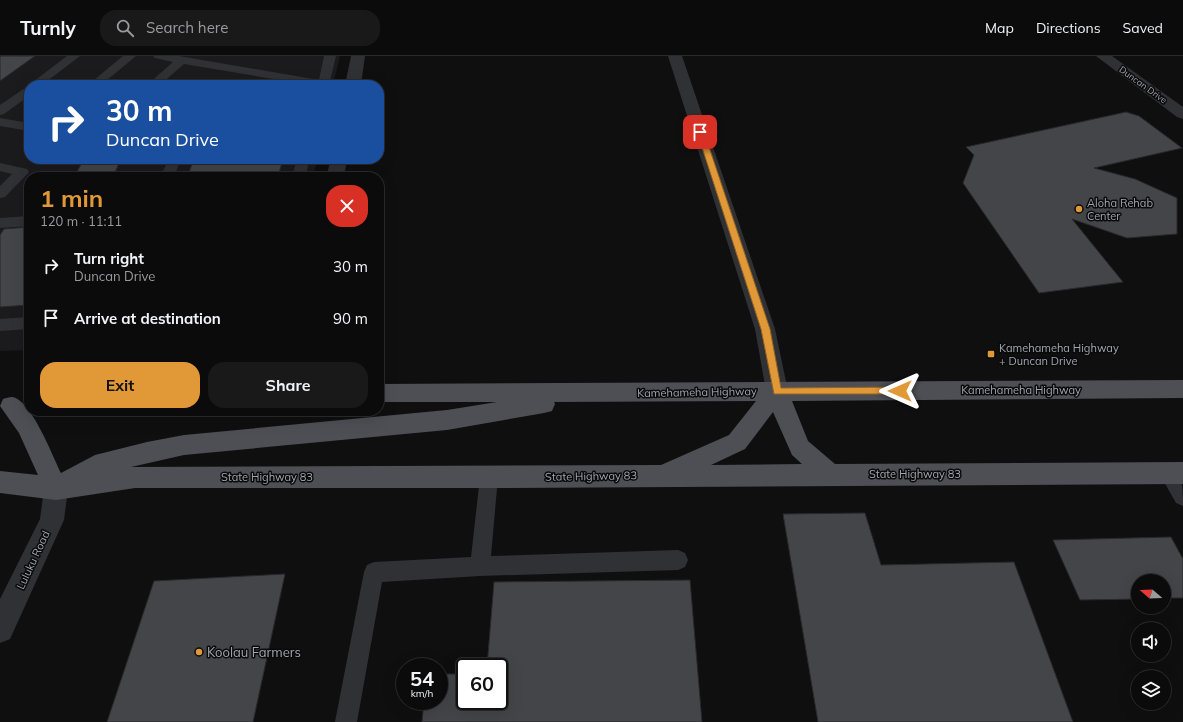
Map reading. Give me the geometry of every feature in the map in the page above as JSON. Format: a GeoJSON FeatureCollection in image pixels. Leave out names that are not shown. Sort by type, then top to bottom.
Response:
{"type":"FeatureCollection","features":[{"type":"Feature","properties":{"kind":"main road","name":"Kamehameha Highway"},"geometry":{"type":"LineString","coordinates":[[384,393],[1183,389]]}},
{"type":"Feature","properties":{"kind":"main road"},"geometry":{"type":"LineString","coordinates":[[777,392],[790,427],[800,448],[830,475]]}},
{"type":"Feature","properties":{"kind":"main road"},"geometry":{"type":"LineString","coordinates":[[662,476],[737,442],[777,392]]}},
{"type":"Feature","properties":{"kind":"main road"},"geometry":{"type":"LineString","coordinates":[[13,406],[28,427],[56,489],[95,466],[147,452],[184,445],[447,420],[606,393]]}},
{"type":"Feature","properties":{"kind":"main road","name":"State Highway 83"},"geometry":{"type":"LineString","coordinates":[[0,482],[56,489],[135,477],[489,477],[1176,473]]}},
{"type":"Feature","properties":{"kind":"street"},"geometry":{"type":"LineString","coordinates":[[354,80],[358,56]]}},
{"type":"Feature","properties":{"kind":"street"},"geometry":{"type":"LineString","coordinates":[[675,56],[765,329],[777,392]]}},
{"type":"Feature","properties":{"kind":"street","name":"Duncan Drive"},"geometry":{"type":"LineString","coordinates":[[1103,56],[1183,114]]}},
{"type":"Feature","properties":{"kind":"street","name":"Luluku Road"},"geometry":{"type":"LineString","coordinates":[[0,629],[52,520],[56,489]]}},
{"type":"Feature","properties":{"kind":"lane"},"geometry":{"type":"LineString","coordinates":[[42,80],[74,56]]}},
{"type":"Feature","properties":{"kind":"lane"},"geometry":{"type":"LineString","coordinates":[[100,80],[130,56]]}},
{"type":"Feature","properties":{"kind":"lane"},"geometry":{"type":"LineString","coordinates":[[159,56],[295,80]]}},
{"type":"Feature","properties":{"kind":"lane"},"geometry":{"type":"LineString","coordinates":[[324,80],[330,56]]}},
{"type":"Feature","properties":{"kind":"lane"},"geometry":{"type":"LineString","coordinates":[[159,80],[182,60]]}},
{"type":"Feature","properties":{"kind":"lane"},"geometry":{"type":"LineString","coordinates":[[0,111],[24,94]]}},
{"type":"Feature","properties":{"kind":"lane"},"geometry":{"type":"LineString","coordinates":[[0,122],[24,126]]}},
{"type":"Feature","properties":{"kind":"lane"},"geometry":{"type":"LineString","coordinates":[[0,167],[22,172],[0,194]]}},
{"type":"Feature","properties":{"kind":"lane"},"geometry":{"type":"LineString","coordinates":[[0,223],[24,221]]}},
{"type":"Feature","properties":{"kind":"lane"},"geometry":{"type":"LineString","coordinates":[[0,325],[24,323]]}},
{"type":"Feature","properties":{"kind":"lane"},"geometry":{"type":"LineString","coordinates":[[1176,473],[1183,497]]}},
{"type":"Feature","properties":{"kind":"lane"},"geometry":{"type":"LineString","coordinates":[[480,566],[488,499],[489,477]]}},
{"type":"Feature","properties":{"kind":"lane"},"geometry":{"type":"LineString","coordinates":[[346,722],[374,572],[480,566],[678,560]]}},
{"type":"Feature","properties":{"kind":"shaded area"},"geometry":{"type":"Polygon","coordinates":[[[0,56],[340,56],[334,80],[24,80],[24,164],[316,164],[314,172],[24,172],[24,350],[0,351],[0,56]]]}},
{"type":"Feature","properties":{"kind":"building"},"geometry":{"type":"Polygon","coordinates":[[[0,56],[35,56],[0,81],[0,56]]]}},
{"type":"Feature","properties":{"kind":"building","name":"Aloha Rehab Center"},"geometry":{"type":"Polygon","coordinates":[[[1126,112],[1139,116],[1182,148],[1094,168],[1135,179],[1177,198],[1177,234],[1127,238],[1072,219],[1123,282],[1039,293],[963,183],[974,155],[966,147],[1126,112]]]}},
{"type":"Feature","properties":{"kind":"building"},"geometry":{"type":"Polygon","coordinates":[[[81,164],[119,164],[115,172],[77,172],[81,164]]]}},
{"type":"Feature","properties":{"kind":"building"},"geometry":{"type":"Polygon","coordinates":[[[192,164],[282,164],[279,172],[189,172],[192,164]]]}},
{"type":"Feature","properties":{"kind":"building"},"geometry":{"type":"Polygon","coordinates":[[[24,227],[24,305],[0,307],[0,235],[4,229],[24,227]]]}},
{"type":"Feature","properties":{"kind":"building"},"geometry":{"type":"Polygon","coordinates":[[[865,513],[881,565],[1014,562],[1073,722],[818,722],[783,514],[865,513]]]}},
{"type":"Feature","properties":{"kind":"building"},"geometry":{"type":"Polygon","coordinates":[[[1171,537],[1183,559],[1183,598],[1171,598],[1171,574],[1131,574],[1131,599],[1080,600],[1053,540],[1171,537]]]}},
{"type":"Feature","properties":{"kind":"building","name":"Koolau Farmers"},"geometry":{"type":"Polygon","coordinates":[[[285,574],[253,722],[107,722],[154,581],[285,574]]]}},
{"type":"Feature","properties":{"kind":"building"},"geometry":{"type":"Polygon","coordinates":[[[690,580],[702,722],[422,722],[423,710],[448,710],[448,674],[456,674],[456,710],[508,710],[508,658],[488,658],[494,582],[690,580]]]}},
{"type":"Feature","properties":{"kind":"place","name":"Aloha Rehab Center"},"geometry":{"type":"Point","coordinates":[1079,209]}},
{"type":"Feature","properties":{"kind":"place","name":"Kamehameha Highway + Duncan Drive"},"geometry":{"type":"Point","coordinates":[991,354]}},
{"type":"Feature","properties":{"kind":"place","name":"Koolau Farmers"},"geometry":{"type":"Point","coordinates":[199,652]}},
{"type":"Feature","properties":{"kind":"route"},"geometry":{"type":"LineString","coordinates":[[700,132],[765,329],[777,392],[900,391]]}}]}
